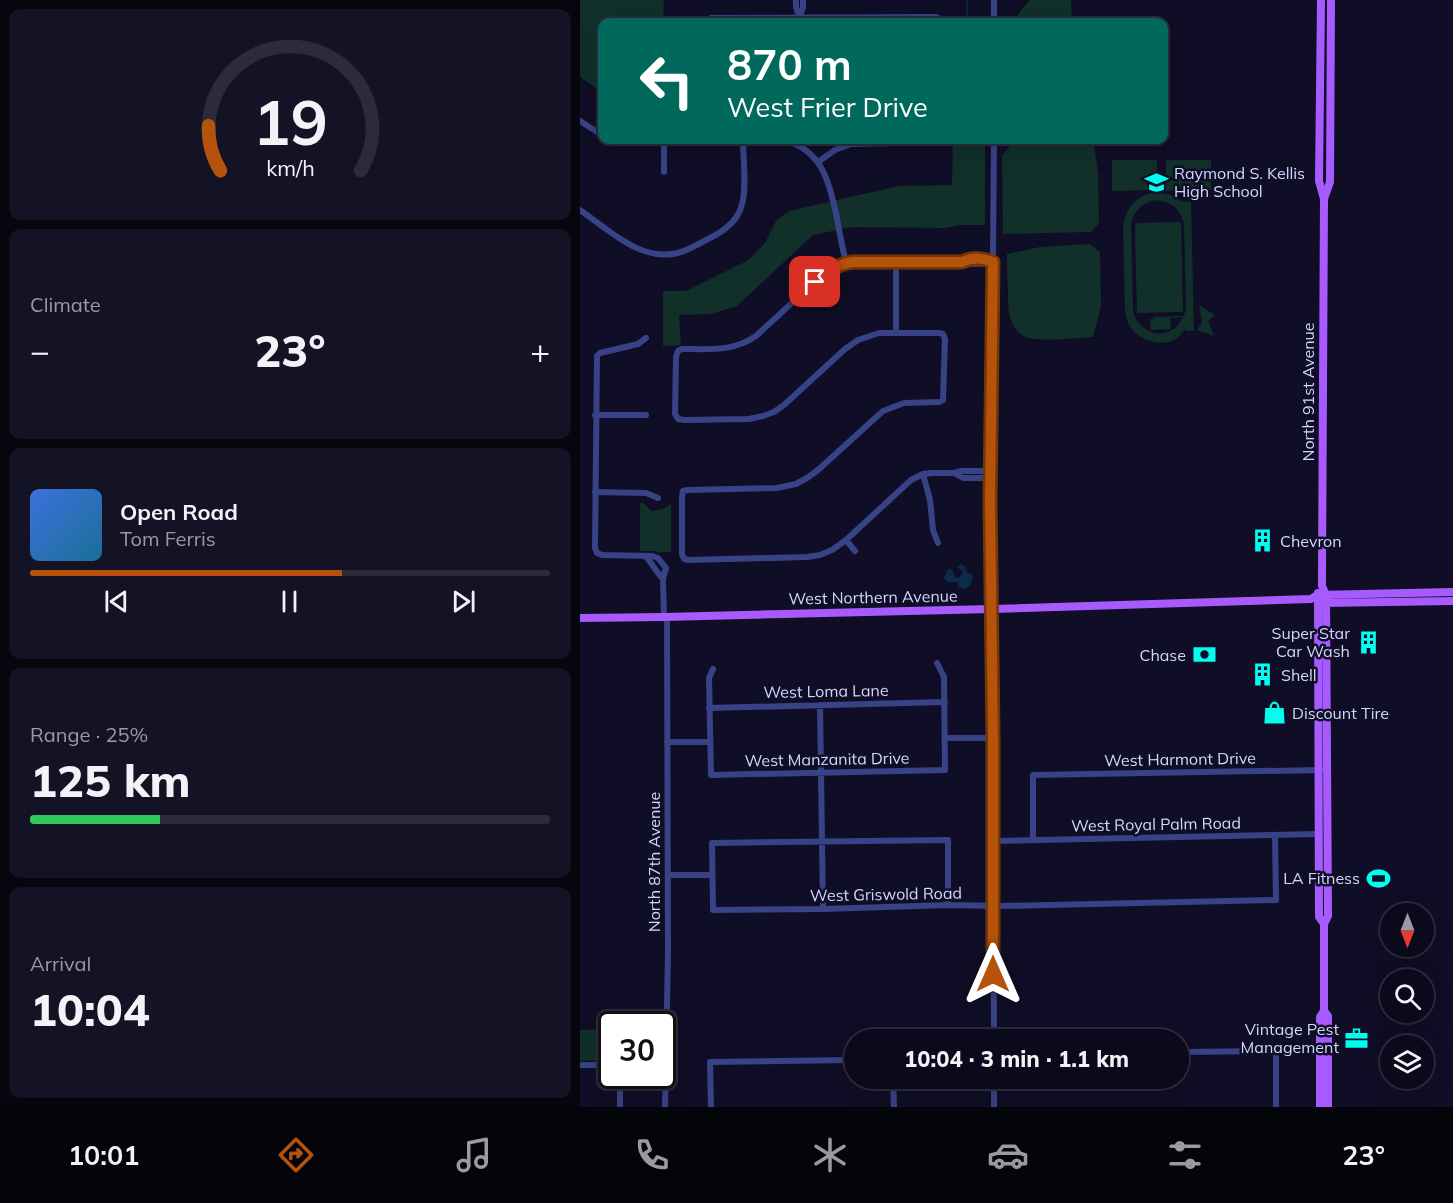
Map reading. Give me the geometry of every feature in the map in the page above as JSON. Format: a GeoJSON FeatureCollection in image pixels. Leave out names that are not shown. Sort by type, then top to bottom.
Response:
{"type":"FeatureCollection","features":[{"type":"Feature","properties":{"kind":"main road","name":"North 91st Avenue"},"geometry":{"type":"LineString","coordinates":[[1321,0],[1320,181],[1324,199],[1322,586],[1318,680],[1328,877],[1328,916],[1324,924],[1324,1011],[1328,1017],[1328,1107]]}},
{"type":"Feature","properties":{"kind":"main road","name":"North 91st Avenue"},"geometry":{"type":"LineString","coordinates":[[1324,199],[1330,182],[1328,0]]}},
{"type":"Feature","properties":{"kind":"main road"},"geometry":{"type":"LineString","coordinates":[[1320,120],[1330,120]]}},
{"type":"Feature","properties":{"kind":"main road","name":"West Northern Avenue"},"geometry":{"type":"LineString","coordinates":[[580,618],[992,609],[1320,599],[1453,592]]}},
{"type":"Feature","properties":{"kind":"main road","name":"North 91st Avenue"},"geometry":{"type":"LineString","coordinates":[[1320,599],[1328,730],[1319,834],[1319,917],[1324,924]]}},
{"type":"Feature","properties":{"kind":"main road","name":"West Northern Avenue"},"geometry":{"type":"LineString","coordinates":[[1320,599],[1453,601]]}},
{"type":"Feature","properties":{"kind":"main road"},"geometry":{"type":"LineString","coordinates":[[1318,680],[1322,681],[1324,713],[1328,730]]}},
{"type":"Feature","properties":{"kind":"main road"},"geometry":{"type":"LineString","coordinates":[[1319,834],[1323,842],[1324,863],[1328,877]]}},
{"type":"Feature","properties":{"kind":"main road","name":"North 91st Avenue"},"geometry":{"type":"LineString","coordinates":[[1320,1107],[1320,1017],[1324,1011]]}},
{"type":"Feature","properties":{"kind":"street"},"geometry":{"type":"LineString","coordinates":[[796,0],[800,18]]}},
{"type":"Feature","properties":{"kind":"street"},"geometry":{"type":"LineString","coordinates":[[800,18],[803,0]]}},
{"type":"Feature","properties":{"kind":"street"},"geometry":{"type":"LineString","coordinates":[[994,0],[994,18]]}},
{"type":"Feature","properties":{"kind":"street"},"geometry":{"type":"LineString","coordinates":[[711,18],[937,18]]}},
{"type":"Feature","properties":{"kind":"street"},"geometry":{"type":"LineString","coordinates":[[580,121],[598,132]]}},
{"type":"Feature","properties":{"kind":"street"},"geometry":{"type":"LineString","coordinates":[[664,144],[664,172]]}},
{"type":"Feature","properties":{"kind":"street"},"geometry":{"type":"LineString","coordinates":[[580,210],[631,246],[650,253],[668,255],[676,253],[717,235],[738,215],[743,204],[744,191],[743,144]]}},
{"type":"Feature","properties":{"kind":"street"},"geometry":{"type":"LineString","coordinates":[[796,144],[805,149],[818,162],[829,184],[846,263]]}},
{"type":"Feature","properties":{"kind":"street"},"geometry":{"type":"LineString","coordinates":[[818,162],[835,150],[851,144]]}},
{"type":"Feature","properties":{"kind":"street"},"geometry":{"type":"LineString","coordinates":[[994,144],[990,475],[994,1029]]}},
{"type":"Feature","properties":{"kind":"street"},"geometry":{"type":"LineString","coordinates":[[628,254],[631,246]]}},
{"type":"Feature","properties":{"kind":"street"},"geometry":{"type":"LineString","coordinates":[[896,262],[896,333]]}},
{"type":"Feature","properties":{"kind":"street"},"geometry":{"type":"LineString","coordinates":[[990,475],[963,478],[954,473],[923,474],[903,486],[846,540],[820,555],[684,559],[682,554],[683,491],[777,488],[796,484],[818,470],[883,411],[904,403],[943,400],[945,395],[945,339],[943,334],[939,333],[879,333],[858,340],[845,349],[784,405],[774,412],[749,419],[678,419],[676,414],[676,357],[678,351],[735,347],[750,340],[815,282],[835,267],[846,263],[962,262],[984,265],[993,262]]}},
{"type":"Feature","properties":{"kind":"street"},"geometry":{"type":"LineString","coordinates":[[646,338],[638,344],[600,353],[597,356],[595,548],[597,553],[602,555],[652,556],[663,562],[655,567]]}},
{"type":"Feature","properties":{"kind":"street"},"geometry":{"type":"LineString","coordinates":[[595,415],[646,415]]}},
{"type":"Feature","properties":{"kind":"street"},"geometry":{"type":"LineString","coordinates":[[923,474],[930,500],[933,530],[938,543]]}},
{"type":"Feature","properties":{"kind":"street"},"geometry":{"type":"LineString","coordinates":[[595,492],[646,493],[658,498]]}},
{"type":"Feature","properties":{"kind":"street"},"geometry":{"type":"LineString","coordinates":[[846,540],[855,551]]}},
{"type":"Feature","properties":{"kind":"street"},"geometry":{"type":"LineString","coordinates":[[645,556],[663,579]]}},
{"type":"Feature","properties":{"kind":"street","name":"North 87th Avenue"},"geometry":{"type":"LineString","coordinates":[[663,562],[666,568],[663,579],[668,875],[665,1107]]}},
{"type":"Feature","properties":{"kind":"street"},"geometry":{"type":"LineString","coordinates":[[937,663],[944,677],[945,738],[993,738]]}},
{"type":"Feature","properties":{"kind":"street"},"geometry":{"type":"LineString","coordinates":[[667,742],[710,742],[709,678],[713,669]]}},
{"type":"Feature","properties":{"kind":"street","name":"West Loma Lane"},"geometry":{"type":"LineString","coordinates":[[709,708],[944,702]]}},
{"type":"Feature","properties":{"kind":"street"},"geometry":{"type":"LineString","coordinates":[[820,705],[823,909]]}},
{"type":"Feature","properties":{"kind":"street","name":"West Manzanita Drive"},"geometry":{"type":"LineString","coordinates":[[710,742],[711,775],[945,770],[945,738]]}},
{"type":"Feature","properties":{"kind":"street","name":"West Harmont Drive"},"geometry":{"type":"LineString","coordinates":[[1033,840],[1033,775],[1323,769]]}},
{"type":"Feature","properties":{"kind":"street","name":"West Royal Palm Road"},"geometry":{"type":"LineString","coordinates":[[993,841],[1319,834]]}},
{"type":"Feature","properties":{"kind":"street","name":"West Griswold Road"},"geometry":{"type":"LineString","coordinates":[[712,875],[713,910],[1276,900],[1275,835]]}},
{"type":"Feature","properties":{"kind":"street"},"geometry":{"type":"LineString","coordinates":[[668,875],[712,875],[712,843],[948,840],[948,905]]}},
{"type":"Feature","properties":{"kind":"street"},"geometry":{"type":"LineString","coordinates":[[1189,1052],[1276,1051],[1276,1107]]}},
{"type":"Feature","properties":{"kind":"street"},"geometry":{"type":"LineString","coordinates":[[711,1107],[710,1062],[844,1060]]}},
{"type":"Feature","properties":{"kind":"street"},"geometry":{"type":"LineString","coordinates":[[580,1065],[598,1065]]}},
{"type":"Feature","properties":{"kind":"street"},"geometry":{"type":"LineString","coordinates":[[620,1089],[620,1107]]}},
{"type":"Feature","properties":{"kind":"street"},"geometry":{"type":"LineString","coordinates":[[893,1089],[894,1107]]}},
{"type":"Feature","properties":{"kind":"street"},"geometry":{"type":"LineString","coordinates":[[994,1089],[994,1107]]}},
{"type":"Feature","properties":{"kind":"green space"},"geometry":{"type":"Polygon","coordinates":[[[580,0],[664,0],[663,18],[598,18],[598,89],[580,77],[580,0]]]}},
{"type":"Feature","properties":{"kind":"green space"},"geometry":{"type":"Polygon","coordinates":[[[1030,0],[1071,0],[1072,18],[1016,18],[1030,0]]]}},
{"type":"Feature","properties":{"kind":"green space"},"geometry":{"type":"Polygon","coordinates":[[[953,144],[985,144],[985,225],[960,225],[944,228],[852,227],[813,235],[737,306],[711,314],[679,315],[681,345],[663,346],[663,291],[686,291],[747,261],[765,243],[776,221],[789,211],[899,186],[952,185],[953,144]]]}},
{"type":"Feature","properties":{"kind":"green space"},"geometry":{"type":"Polygon","coordinates":[[[1010,144],[1094,144],[1098,173],[1099,223],[1091,232],[1003,234],[1002,155],[1010,144]]]}},
{"type":"Feature","properties":{"kind":"green space"},"geometry":{"type":"Polygon","coordinates":[[[1112,160],[1157,160],[1157,190],[1112,191],[1112,160]]]}},
{"type":"Feature","properties":{"kind":"green space"},"geometry":{"type":"Polygon","coordinates":[[[1166,160],[1211,160],[1211,190],[1166,191],[1166,160]]]}},
{"type":"Feature","properties":{"kind":"green space"},"geometry":{"type":"Polygon","coordinates":[[[1156,192],[1191,202],[1194,331],[1185,329],[1174,340],[1159,343],[1137,334],[1129,324],[1125,310],[1124,221],[1129,208],[1142,196],[1156,192]],[[1155,200],[1143,205],[1131,223],[1133,312],[1142,327],[1156,333],[1172,330],[1183,317],[1170,318],[1171,329],[1151,330],[1150,319],[1184,316],[1186,308],[1183,218],[1178,210],[1155,200]]]}},
{"type":"Feature","properties":{"kind":"green space"},"geometry":{"type":"Polygon","coordinates":[[[1137,223],[1181,223],[1183,312],[1137,313],[1135,225],[1137,223]]]}},
{"type":"Feature","properties":{"kind":"green space"},"geometry":{"type":"Polygon","coordinates":[[[1090,244],[1100,252],[1101,306],[1093,337],[1043,340],[1026,337],[1019,333],[1014,328],[1009,313],[1007,254],[1040,247],[1090,244]]]}},
{"type":"Feature","properties":{"kind":"green space"},"geometry":{"type":"Polygon","coordinates":[[[1199,305],[1215,315],[1208,321],[1214,336],[1197,330],[1202,322],[1199,305]]]}},
{"type":"Feature","properties":{"kind":"green space"},"geometry":{"type":"Polygon","coordinates":[[[641,501],[652,511],[663,509],[671,504],[671,552],[640,551],[641,501]]]}},
{"type":"Feature","properties":{"kind":"green space"},"geometry":{"type":"Polygon","coordinates":[[[598,1029],[598,1060],[580,1061],[580,1030],[598,1029]]]}},
{"type":"Feature","properties":{"kind":"water"},"geometry":{"type":"Polygon","coordinates":[[[961,564],[973,577],[970,586],[964,589],[957,587],[959,585],[957,582],[947,582],[944,578],[949,569],[952,569],[955,578],[960,577],[963,572],[957,567],[961,564]]]}},
{"type":"Feature","properties":{"kind":"waterway"},"geometry":{"type":"LineString","coordinates":[[967,0],[967,18]]}},
{"type":"Feature","properties":{"kind":"place","name":"Raymond S. Kellis High School"},"geometry":{"type":"Point","coordinates":[1156,182]}},
{"type":"Feature","properties":{"kind":"place","name":"Chevron"},"geometry":{"type":"Point","coordinates":[1262,541]}},
{"type":"Feature","properties":{"kind":"place","name":"Super Star Car Wash"},"geometry":{"type":"Point","coordinates":[1368,642]}},
{"type":"Feature","properties":{"kind":"place","name":"Chase"},"geometry":{"type":"Point","coordinates":[1204,655]}},
{"type":"Feature","properties":{"kind":"place","name":"Shell"},"geometry":{"type":"Point","coordinates":[1263,675]}},
{"type":"Feature","properties":{"kind":"place","name":"Discount Tire"},"geometry":{"type":"Point","coordinates":[1274,713]}},
{"type":"Feature","properties":{"kind":"place","name":"LA Fitness"},"geometry":{"type":"Point","coordinates":[1378,878]}},
{"type":"Feature","properties":{"kind":"place","name":"Vintage Pest Management"},"geometry":{"type":"Point","coordinates":[1357,1038]}},
{"type":"Feature","properties":{"kind":"route"},"geometry":{"type":"LineString","coordinates":[[815,282],[835,267],[853,262],[962,262],[970,258],[984,258],[993,262],[990,598],[992,609],[993,974]]}}]}
